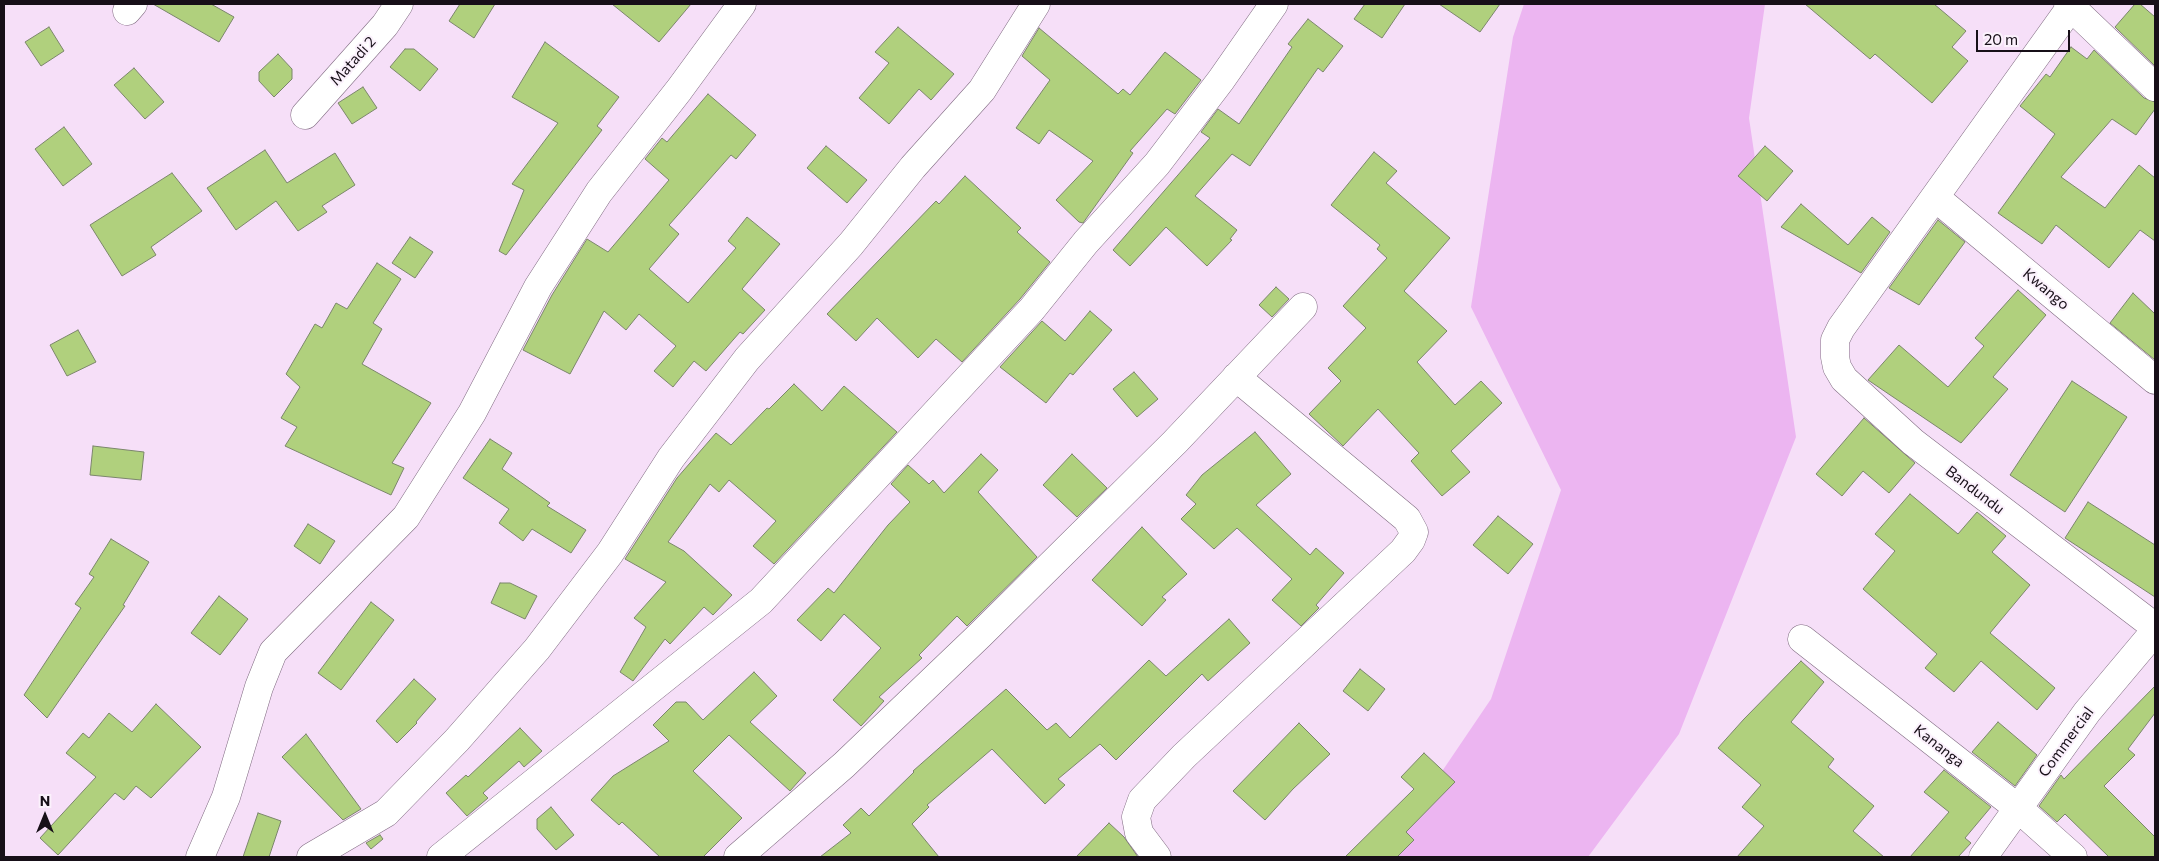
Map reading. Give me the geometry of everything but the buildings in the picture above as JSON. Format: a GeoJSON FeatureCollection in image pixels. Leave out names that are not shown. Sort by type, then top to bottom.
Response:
{"type":"FeatureCollection","features":[{"type":"Feature","properties":{"kind":"street","name":"Matadi 2"},"geometry":{"type":"LineString","coordinates":[[305,115],[385,25],[398,4]]}},
{"type":"Feature","properties":{"kind":"street"},"geometry":{"type":"LineString","coordinates":[[200,857],[226,797],[259,687],[274,652],[406,517],[472,413],[538,286],[599,192],[679,90],[742,4]]}},
{"type":"Feature","properties":{"kind":"street"},"geometry":{"type":"LineString","coordinates":[[311,857],[386,813],[457,740],[537,649],[610,553],[671,458],[746,359],[851,244],[914,167],[982,90],[1036,4]]}},
{"type":"Feature","properties":{"kind":"street"},"geometry":{"type":"LineString","coordinates":[[441,857],[761,601],[1032,309],[1086,242],[1157,164],[1221,80],[1274,4]]}},
{"type":"Feature","properties":{"kind":"street"},"geometry":{"type":"LineString","coordinates":[[1936,198],[2071,5],[2155,87]]}},
{"type":"Feature","properties":{"kind":"street","name":"Bandundu"},"geometry":{"type":"LineString","coordinates":[[1936,198],[1841,328],[1835,340],[1837,367],[1844,379],[1913,442],[2155,627]]}},
{"type":"Feature","properties":{"kind":"street","name":"Kwango"},"geometry":{"type":"LineString","coordinates":[[1936,198],[2155,380]]}},
{"type":"Feature","properties":{"kind":"street"},"geometry":{"type":"LineString","coordinates":[[738,857],[844,765],[980,635],[1175,442],[1303,307]]}},
{"type":"Feature","properties":{"kind":"street"},"geometry":{"type":"LineString","coordinates":[[1157,857],[1139,833],[1136,817],[1142,800],[1184,756],[1403,551],[1414,532],[1407,519],[1236,378]]}},
{"type":"Feature","properties":{"kind":"street","name":"Commercial"},"geometry":{"type":"LineString","coordinates":[[1983,857],[2087,712],[2155,631]]}},
{"type":"Feature","properties":{"kind":"street","name":"Kananga"},"geometry":{"type":"LineString","coordinates":[[1802,639],[2019,809],[2073,857]]}},
{"type":"Feature","properties":{"kind":"shaded area"},"geometry":{"type":"Polygon","coordinates":[[[1524,4],[1765,4],[1749,118],[1796,437],[1679,734],[1588,857],[1384,857],[1491,699],[1561,490],[1471,307],[1513,37],[1524,4]]]}}]}
